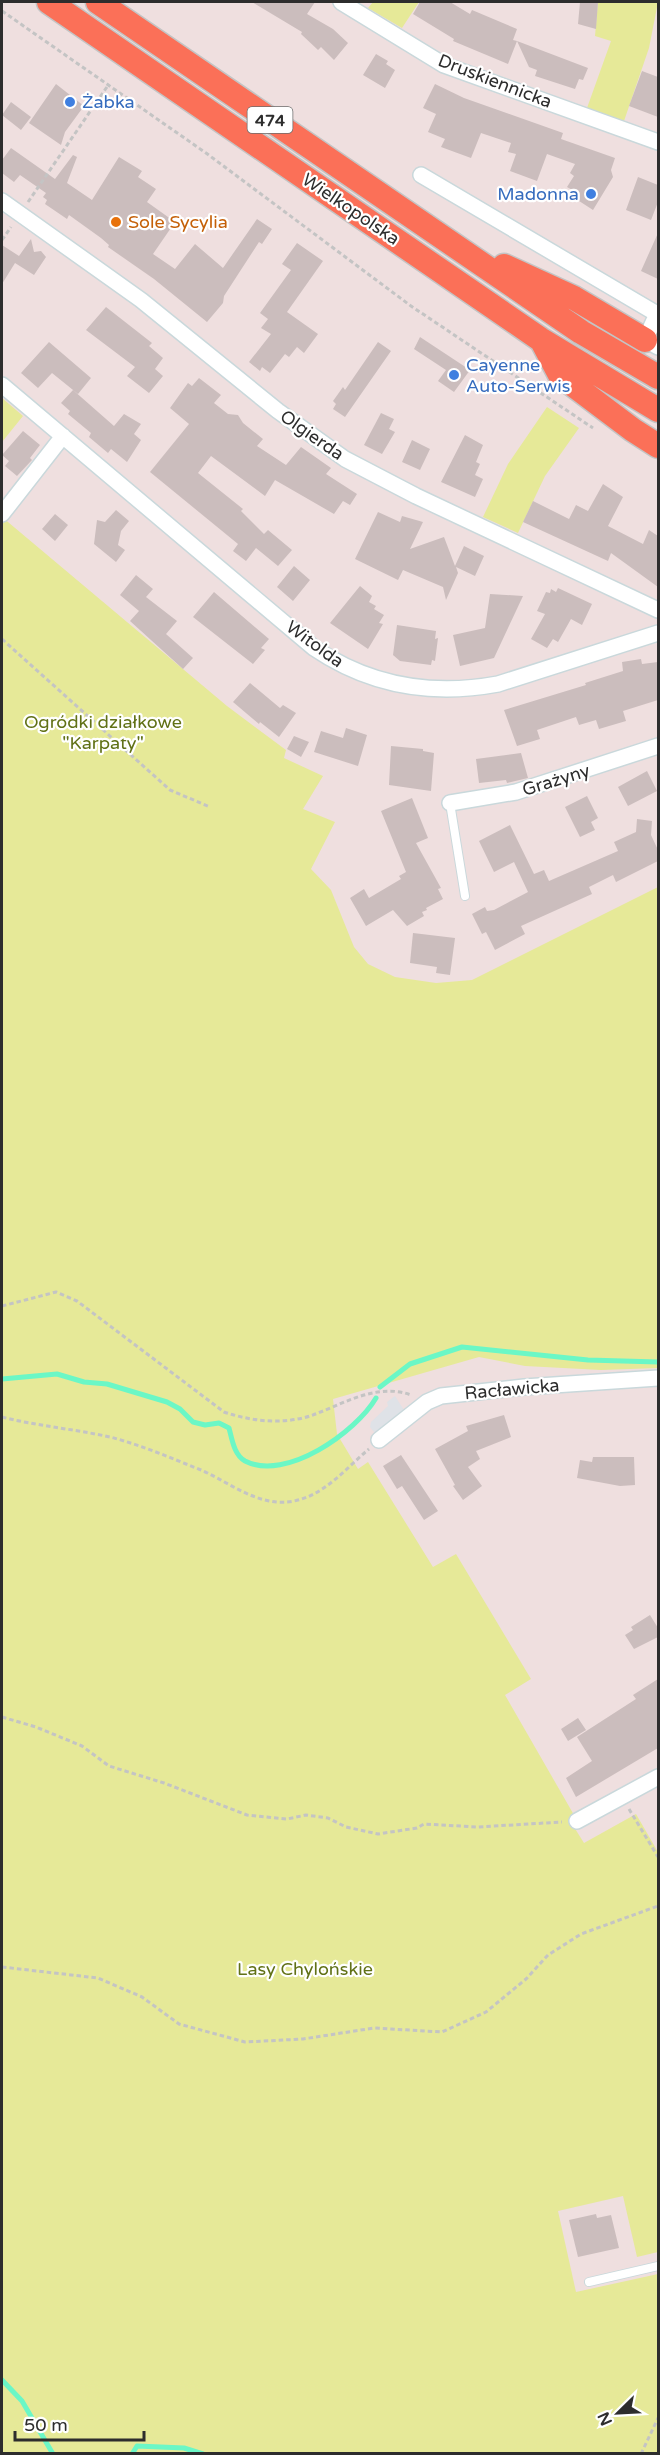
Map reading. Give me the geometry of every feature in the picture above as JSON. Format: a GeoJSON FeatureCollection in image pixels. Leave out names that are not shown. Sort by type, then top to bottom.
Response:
{"type":"FeatureCollection","features":[{"type":"Feature","properties":{"kind":"main road","name":"Wielkopolska"},"geometry":{"type":"LineString","coordinates":[[49,2],[540,339],[658,410]]}},
{"type":"Feature","properties":{"kind":"main road","name":"Wielkopolska"},"geometry":{"type":"LineString","coordinates":[[98,2],[590,338],[658,377]]}},
{"type":"Feature","properties":{"kind":"main road"},"geometry":{"type":"LineString","coordinates":[[442,238],[574,298],[652,344]]}},
{"type":"Feature","properties":{"kind":"main road"},"geometry":{"type":"LineString","coordinates":[[540,339],[560,375],[658,446]]}},
{"type":"Feature","properties":{"kind":"street","name":"Druskiennicka"},"geometry":{"type":"LineString","coordinates":[[340,2],[444,65],[658,142]]}},
{"type":"Feature","properties":{"kind":"street"},"geometry":{"type":"LineString","coordinates":[[421,175],[657,314],[652,344]]}},
{"type":"Feature","properties":{"kind":"street","name":"Olgierda"},"geometry":{"type":"LineString","coordinates":[[2,201],[141,300],[278,411],[345,459],[416,496],[658,610]]}},
{"type":"Feature","properties":{"kind":"street","name":"Witolda"},"geometry":{"type":"LineString","coordinates":[[2,385],[314,648],[332,660],[372,678],[421,689],[479,688],[658,633]]}},
{"type":"Feature","properties":{"kind":"street"},"geometry":{"type":"LineString","coordinates":[[2,513],[63,436]]}},
{"type":"Feature","properties":{"kind":"street","name":"Grażyny"},"geometry":{"type":"LineString","coordinates":[[450,803],[516,792],[658,746]]}},
{"type":"Feature","properties":{"kind":"street","name":"Racławicka"},"geometry":{"type":"LineString","coordinates":[[379,1440],[427,1402],[448,1395],[658,1378]]}},
{"type":"Feature","properties":{"kind":"street"},"geometry":{"type":"LineString","coordinates":[[577,1821],[658,1777]]}},
{"type":"Feature","properties":{"kind":"lane"},"geometry":{"type":"LineString","coordinates":[[450,803],[465,896]]}},
{"type":"Feature","properties":{"kind":"lane"},"geometry":{"type":"LineString","coordinates":[[589,2282],[658,2266]]}},
{"type":"Feature","properties":{"kind":"path"},"geometry":{"type":"LineString","coordinates":[[2,10],[109,84],[411,306],[601,433]]}},
{"type":"Feature","properties":{"kind":"path"},"geometry":{"type":"LineString","coordinates":[[26,205],[109,84]]}},
{"type":"Feature","properties":{"kind":"path"},"geometry":{"type":"LineString","coordinates":[[2,240],[14,222]]}},
{"type":"Feature","properties":{"kind":"path"},"geometry":{"type":"LineString","coordinates":[[2,639],[171,790],[210,807]]}},
{"type":"Feature","properties":{"kind":"path"},"geometry":{"type":"LineString","coordinates":[[2,1306],[56,1292],[77,1301],[224,1412],[244,1419],[274,1422],[309,1416],[373,1392],[407,1394],[427,1402]]}},
{"type":"Feature","properties":{"kind":"path"},"geometry":{"type":"LineString","coordinates":[[2,1417],[90,1433],[144,1448],[224,1480],[256,1499],[271,1502],[294,1501],[325,1489],[379,1440]]}},
{"type":"Feature","properties":{"kind":"path"},"geometry":{"type":"LineString","coordinates":[[2,1717],[36,1727],[82,1746],[109,1766],[164,1783],[247,1815],[287,1819],[306,1815],[328,1818],[346,1827],[378,1834],[417,1828],[424,1824],[478,1827],[547,1821],[577,1821]]}},
{"type":"Feature","properties":{"kind":"path"},"geometry":{"type":"LineString","coordinates":[[622,1797],[658,1857]]}},
{"type":"Feature","properties":{"kind":"path"},"geometry":{"type":"LineString","coordinates":[[2,1967],[98,1978],[142,1997],[179,2024],[245,2042],[303,2039],[374,2028],[442,2032],[486,2012],[526,1979],[548,1955],[581,1935],[658,1906]]}},
{"type":"Feature","properties":{"kind":"path"},"geometry":{"type":"LineString","coordinates":[[641,2454],[658,2418]]}},
{"type":"Feature","properties":{"kind":"shaded area"},"geometry":{"type":"Polygon","coordinates":[[[395,1396],[404,1410],[380,1432],[374,1432],[370,1427],[371,1422],[388,1406],[387,1402],[395,1396]]]}},
{"type":"Feature","properties":{"kind":"green space"},"geometry":{"type":"Polygon","coordinates":[[[373,2],[419,2],[402,28],[368,8],[373,2]]]}},
{"type":"Feature","properties":{"kind":"green space"},"geometry":{"type":"Polygon","coordinates":[[[598,2],[658,2],[649,48],[624,121],[587,108],[611,41],[595,36],[598,2]]]}},
{"type":"Feature","properties":{"kind":"green space"},"geometry":{"type":"Polygon","coordinates":[[[2,398],[23,416],[2,442],[2,398]]]}},
{"type":"Feature","properties":{"kind":"green space"},"geometry":{"type":"Polygon","coordinates":[[[547,407],[579,428],[545,476],[518,533],[483,517],[508,464],[547,407]]]}},
{"type":"Feature","properties":{"kind":"green space","name":"Lasy Chylońskie"},"geometry":{"type":"Polygon","coordinates":[[[2,517],[227,706],[286,750],[284,758],[323,776],[303,809],[335,822],[311,869],[331,890],[354,947],[368,964],[395,977],[436,983],[472,980],[658,887],[658,1368],[601,1370],[525,1366],[479,1357],[333,1399],[337,1434],[358,1469],[368,1462],[433,1567],[456,1554],[531,1679],[505,1695],[574,1815],[569,1819],[584,1843],[636,1814],[658,1852],[658,2252],[637,2257],[623,2196],[558,2211],[576,2292],[658,2274],[657,2453],[2,2453],[2,517]]]}},
{"type":"Feature","properties":{"kind":"building"},"geometry":{"type":"Polygon","coordinates":[[[252,2],[315,2],[307,14],[333,29],[348,43],[334,60],[321,47],[318,50],[301,34],[302,32],[252,2]]]}},
{"type":"Feature","properties":{"kind":"building"},"geometry":{"type":"Polygon","coordinates":[[[420,2],[450,2],[470,14],[472,10],[517,29],[513,40],[517,41],[508,64],[453,41],[454,39],[413,14],[420,2]]]}},
{"type":"Feature","properties":{"kind":"building"},"geometry":{"type":"Polygon","coordinates":[[[580,2],[598,2],[596,29],[578,24],[580,2]]]}},
{"type":"Feature","properties":{"kind":"building"},"geometry":{"type":"Polygon","coordinates":[[[517,41],[588,68],[583,80],[579,79],[575,89],[535,76],[537,70],[529,67],[517,41]]]}},
{"type":"Feature","properties":{"kind":"building"},"geometry":{"type":"Polygon","coordinates":[[[376,54],[388,61],[386,64],[395,70],[385,88],[363,75],[376,54]]]}},
{"type":"Feature","properties":{"kind":"building"},"geometry":{"type":"Polygon","coordinates":[[[642,71],[658,77],[658,117],[629,106],[642,71]]]}},
{"type":"Feature","properties":{"kind":"building"},"geometry":{"type":"Polygon","coordinates":[[[56,84],[84,106],[65,132],[61,145],[29,123],[56,84]]]}},
{"type":"Feature","properties":{"kind":"building"},"geometry":{"type":"Polygon","coordinates":[[[435,84],[464,98],[563,133],[561,139],[615,158],[611,170],[613,177],[593,210],[576,199],[579,194],[567,187],[574,176],[570,173],[575,164],[547,154],[537,181],[510,171],[516,154],[508,152],[511,143],[481,133],[471,158],[441,147],[445,139],[428,132],[436,114],[423,108],[435,84]]]}},
{"type":"Feature","properties":{"kind":"building"},"geometry":{"type":"Polygon","coordinates":[[[11,102],[31,117],[21,130],[2,115],[11,102]]]}},
{"type":"Feature","properties":{"kind":"building"},"geometry":{"type":"Polygon","coordinates":[[[11,148],[55,179],[73,155],[77,157],[67,183],[92,200],[119,157],[142,171],[138,177],[156,189],[147,202],[175,222],[153,254],[175,269],[195,244],[223,268],[257,219],[272,229],[262,244],[259,242],[224,296],[223,303],[207,322],[154,279],[108,247],[109,245],[101,238],[69,215],[67,219],[45,204],[47,200],[43,197],[46,193],[20,175],[14,182],[2,173],[2,160],[11,148]]]}},
{"type":"Feature","properties":{"kind":"building"},"geometry":{"type":"Polygon","coordinates":[[[638,177],[658,185],[658,202],[651,220],[626,210],[638,177]]]}},
{"type":"Feature","properties":{"kind":"building"},"geometry":{"type":"Polygon","coordinates":[[[658,233],[658,279],[641,271],[658,233]]]}},
{"type":"Feature","properties":{"kind":"building"},"geometry":{"type":"Polygon","coordinates":[[[31,239],[34,252],[41,251],[46,257],[34,275],[15,263],[2,284],[2,245],[19,256],[31,239]]]}},
{"type":"Feature","properties":{"kind":"building"},"geometry":{"type":"Polygon","coordinates":[[[297,243],[323,261],[287,312],[318,334],[304,353],[297,347],[289,357],[285,354],[270,373],[262,367],[260,371],[249,362],[271,334],[261,328],[268,319],[260,313],[291,270],[282,264],[297,243]]]}},
{"type":"Feature","properties":{"kind":"building"},"geometry":{"type":"Polygon","coordinates":[[[106,307],[152,343],[149,346],[163,358],[155,369],[163,376],[149,393],[127,376],[135,367],[86,330],[106,307]]]}},
{"type":"Feature","properties":{"kind":"building"},"geometry":{"type":"Polygon","coordinates":[[[420,337],[470,370],[454,392],[438,381],[446,370],[414,349],[420,337]]]}},
{"type":"Feature","properties":{"kind":"building"},"geometry":{"type":"Polygon","coordinates":[[[49,342],[91,378],[78,394],[52,373],[38,388],[21,373],[49,342]]]}},
{"type":"Feature","properties":{"kind":"building"},"geometry":{"type":"Polygon","coordinates":[[[378,342],[391,351],[345,417],[333,409],[336,404],[333,401],[343,387],[345,390],[378,342]]]}},
{"type":"Feature","properties":{"kind":"building"},"geometry":{"type":"Polygon","coordinates":[[[199,378],[221,395],[214,403],[228,414],[238,415],[243,423],[263,439],[257,446],[286,465],[301,447],[331,468],[326,474],[357,494],[350,505],[343,501],[334,514],[275,480],[265,496],[211,456],[198,473],[243,509],[241,511],[264,534],[268,530],[292,550],[278,566],[256,548],[246,561],[233,551],[238,544],[150,472],[189,424],[170,408],[188,383],[192,386],[199,378]]]}},
{"type":"Feature","properties":{"kind":"building"},"geometry":{"type":"Polygon","coordinates":[[[73,390],[114,426],[124,414],[141,424],[134,434],[141,440],[127,462],[111,449],[108,453],[89,437],[91,433],[68,414],[70,411],[61,403],[73,390]]]}},
{"type":"Feature","properties":{"kind":"building"},"geometry":{"type":"Polygon","coordinates":[[[381,413],[394,419],[389,429],[395,432],[382,454],[364,445],[381,413]]]}},
{"type":"Feature","properties":{"kind":"building"},"geometry":{"type":"Polygon","coordinates":[[[23,431],[40,445],[30,458],[32,460],[17,476],[5,466],[9,461],[2,455],[23,431]]]}},
{"type":"Feature","properties":{"kind":"building"},"geometry":{"type":"Polygon","coordinates":[[[465,435],[483,445],[476,462],[480,464],[475,475],[483,479],[475,497],[441,482],[465,435]]]}},
{"type":"Feature","properties":{"kind":"building"},"geometry":{"type":"Polygon","coordinates":[[[412,440],[430,449],[420,470],[402,462],[412,440]]]}},
{"type":"Feature","properties":{"kind":"building"},"geometry":{"type":"Polygon","coordinates":[[[603,484],[623,497],[608,526],[643,544],[649,530],[658,536],[658,587],[611,553],[608,561],[523,522],[533,501],[569,519],[576,505],[588,511],[603,484]]]}},
{"type":"Feature","properties":{"kind":"building"},"geometry":{"type":"Polygon","coordinates":[[[116,510],[129,521],[121,531],[118,545],[125,550],[116,562],[94,544],[97,520],[105,522],[116,510]]]}},
{"type":"Feature","properties":{"kind":"building"},"geometry":{"type":"Polygon","coordinates":[[[378,512],[400,522],[402,516],[423,522],[410,549],[444,537],[455,566],[464,546],[484,556],[475,576],[456,567],[458,573],[446,600],[443,587],[403,570],[398,580],[355,559],[378,512]]]}},
{"type":"Feature","properties":{"kind":"building"},"geometry":{"type":"Polygon","coordinates":[[[55,514],[68,525],[55,541],[42,529],[55,514]]]}},
{"type":"Feature","properties":{"kind":"building"},"geometry":{"type":"Polygon","coordinates":[[[294,566],[310,580],[293,601],[277,587],[294,566]]]}},
{"type":"Feature","properties":{"kind":"building"},"geometry":{"type":"Polygon","coordinates":[[[136,575],[153,589],[146,597],[177,621],[166,634],[193,658],[183,669],[130,621],[139,611],[120,595],[136,575]]]}},
{"type":"Feature","properties":{"kind":"building"},"geometry":{"type":"Polygon","coordinates":[[[360,586],[372,596],[369,602],[376,606],[374,609],[384,615],[379,623],[383,624],[368,649],[330,623],[360,586]]]}},
{"type":"Feature","properties":{"kind":"building"},"geometry":{"type":"Polygon","coordinates":[[[558,588],[592,604],[582,625],[571,619],[558,642],[553,639],[547,648],[531,639],[545,614],[537,611],[546,592],[550,593],[551,589],[556,592],[558,588]]]}},
{"type":"Feature","properties":{"kind":"building"},"geometry":{"type":"Polygon","coordinates":[[[214,592],[269,639],[261,648],[265,650],[253,664],[193,617],[214,592]]]}},
{"type":"Feature","properties":{"kind":"building"},"geometry":{"type":"Polygon","coordinates":[[[490,594],[523,596],[494,658],[460,666],[453,635],[485,628],[490,594]]]}},
{"type":"Feature","properties":{"kind":"building"},"geometry":{"type":"Polygon","coordinates":[[[397,625],[436,631],[435,639],[438,638],[435,661],[432,660],[431,665],[400,661],[393,655],[397,625]]]}},
{"type":"Feature","properties":{"kind":"building"},"geometry":{"type":"Polygon","coordinates":[[[641,659],[642,664],[658,662],[658,700],[623,711],[626,721],[599,729],[596,720],[579,725],[576,717],[537,730],[540,739],[517,746],[504,710],[586,685],[585,683],[623,671],[622,662],[641,659]]]}},
{"type":"Feature","properties":{"kind":"building"},"geometry":{"type":"Polygon","coordinates":[[[250,683],[280,708],[283,705],[296,713],[279,737],[233,702],[250,683]]]}},
{"type":"Feature","properties":{"kind":"building"},"geometry":{"type":"Polygon","coordinates":[[[346,728],[367,735],[358,766],[314,752],[321,731],[343,738],[346,728]]]}},
{"type":"Feature","properties":{"kind":"building"},"geometry":{"type":"Polygon","coordinates":[[[294,736],[309,742],[301,757],[287,749],[294,736]]]}},
{"type":"Feature","properties":{"kind":"building"},"geometry":{"type":"Polygon","coordinates":[[[391,746],[423,749],[423,751],[434,753],[431,791],[389,785],[391,746]]]}},
{"type":"Feature","properties":{"kind":"building"},"geometry":{"type":"Polygon","coordinates":[[[521,753],[528,778],[507,783],[506,780],[479,783],[476,759],[521,753]]]}},
{"type":"Feature","properties":{"kind":"building"},"geometry":{"type":"Polygon","coordinates":[[[647,771],[657,791],[628,806],[618,787],[647,771]]]}},
{"type":"Feature","properties":{"kind":"building"},"geometry":{"type":"Polygon","coordinates":[[[587,796],[598,818],[591,822],[595,830],[580,837],[565,807],[587,796]]]}},
{"type":"Feature","properties":{"kind":"building"},"geometry":{"type":"Polygon","coordinates":[[[412,798],[428,838],[416,843],[441,888],[438,889],[443,899],[426,908],[427,910],[422,912],[424,916],[407,926],[393,910],[366,926],[350,898],[364,889],[369,898],[401,879],[399,876],[406,872],[381,811],[412,798]]]}},
{"type":"Feature","properties":{"kind":"building"},"geometry":{"type":"Polygon","coordinates":[[[637,819],[652,821],[651,835],[658,850],[658,861],[616,882],[613,875],[589,887],[592,894],[521,926],[525,934],[495,950],[486,932],[482,934],[472,914],[485,907],[487,911],[494,910],[528,892],[514,862],[494,872],[479,841],[510,825],[534,874],[544,870],[549,881],[618,851],[614,842],[636,832],[637,819]]]}},
{"type":"Feature","properties":{"kind":"building"},"geometry":{"type":"Polygon","coordinates":[[[413,933],[455,938],[450,975],[436,973],[437,967],[410,963],[413,933]]]}},
{"type":"Feature","properties":{"kind":"building"},"geometry":{"type":"Polygon","coordinates":[[[504,1415],[511,1437],[476,1451],[480,1459],[468,1467],[482,1486],[463,1500],[453,1486],[455,1485],[435,1449],[468,1431],[466,1426],[504,1415]]]}},
{"type":"Feature","properties":{"kind":"building"},"geometry":{"type":"Polygon","coordinates":[[[401,1455],[438,1511],[424,1520],[402,1486],[397,1489],[383,1466],[401,1455]]]}},
{"type":"Feature","properties":{"kind":"building"},"geometry":{"type":"Polygon","coordinates":[[[593,1457],[634,1457],[635,1485],[620,1486],[577,1478],[580,1460],[592,1462],[593,1457]]]}},
{"type":"Feature","properties":{"kind":"building"},"geometry":{"type":"Polygon","coordinates":[[[650,1615],[658,1628],[658,1637],[634,1649],[625,1635],[633,1630],[631,1627],[650,1615]]]}},
{"type":"Feature","properties":{"kind":"building"},"geometry":{"type":"Polygon","coordinates":[[[658,1679],[658,1748],[576,1797],[566,1778],[592,1761],[577,1737],[636,1699],[633,1695],[658,1679]]]}},
{"type":"Feature","properties":{"kind":"building"},"geometry":{"type":"Polygon","coordinates":[[[578,1718],[586,1730],[568,1741],[561,1729],[578,1718]]]}},
{"type":"Feature","properties":{"kind":"building"},"geometry":{"type":"Polygon","coordinates":[[[596,2214],[597,2218],[611,2215],[619,2248],[578,2257],[569,2220],[596,2214]]]}},
{"type":"Feature","properties":{"kind":"waterway"},"geometry":{"type":"LineString","coordinates":[[380,1387],[410,1364],[462,1347],[588,1360],[658,1362]]}},
{"type":"Feature","properties":{"kind":"waterway"},"geometry":{"type":"LineString","coordinates":[[2,1379],[57,1374],[84,1382],[107,1384],[167,1402],[180,1409],[193,1422],[205,1425],[219,1423],[229,1428],[238,1455],[245,1461],[262,1466],[280,1465],[318,1450],[353,1425],[376,1398]]}},
{"type":"Feature","properties":{"kind":"waterway"},"geometry":{"type":"LineString","coordinates":[[2,2380],[22,2401],[53,2454]]}},
{"type":"Feature","properties":{"kind":"waterway"},"geometry":{"type":"LineString","coordinates":[[132,2454],[137,2446],[184,2448],[203,2454]]}},
{"type":"Feature","properties":{"kind":"place","name":"Żabka"},"geometry":{"type":"Point","coordinates":[70,102]}},
{"type":"Feature","properties":{"kind":"place","name":"Madonna"},"geometry":{"type":"Point","coordinates":[591,194]}},
{"type":"Feature","properties":{"kind":"place","name":"Sole Sycylia"},"geometry":{"type":"Point","coordinates":[116,222]}},
{"type":"Feature","properties":{"kind":"place","name":"Cayenne Auto-Serwis"},"geometry":{"type":"Point","coordinates":[454,375]}},
{"type":"Feature","properties":{"kind":"park label","name":"Ogródki działkowe \"Karpaty\""},"geometry":{"type":"Point","coordinates":[103,732]}}]}
